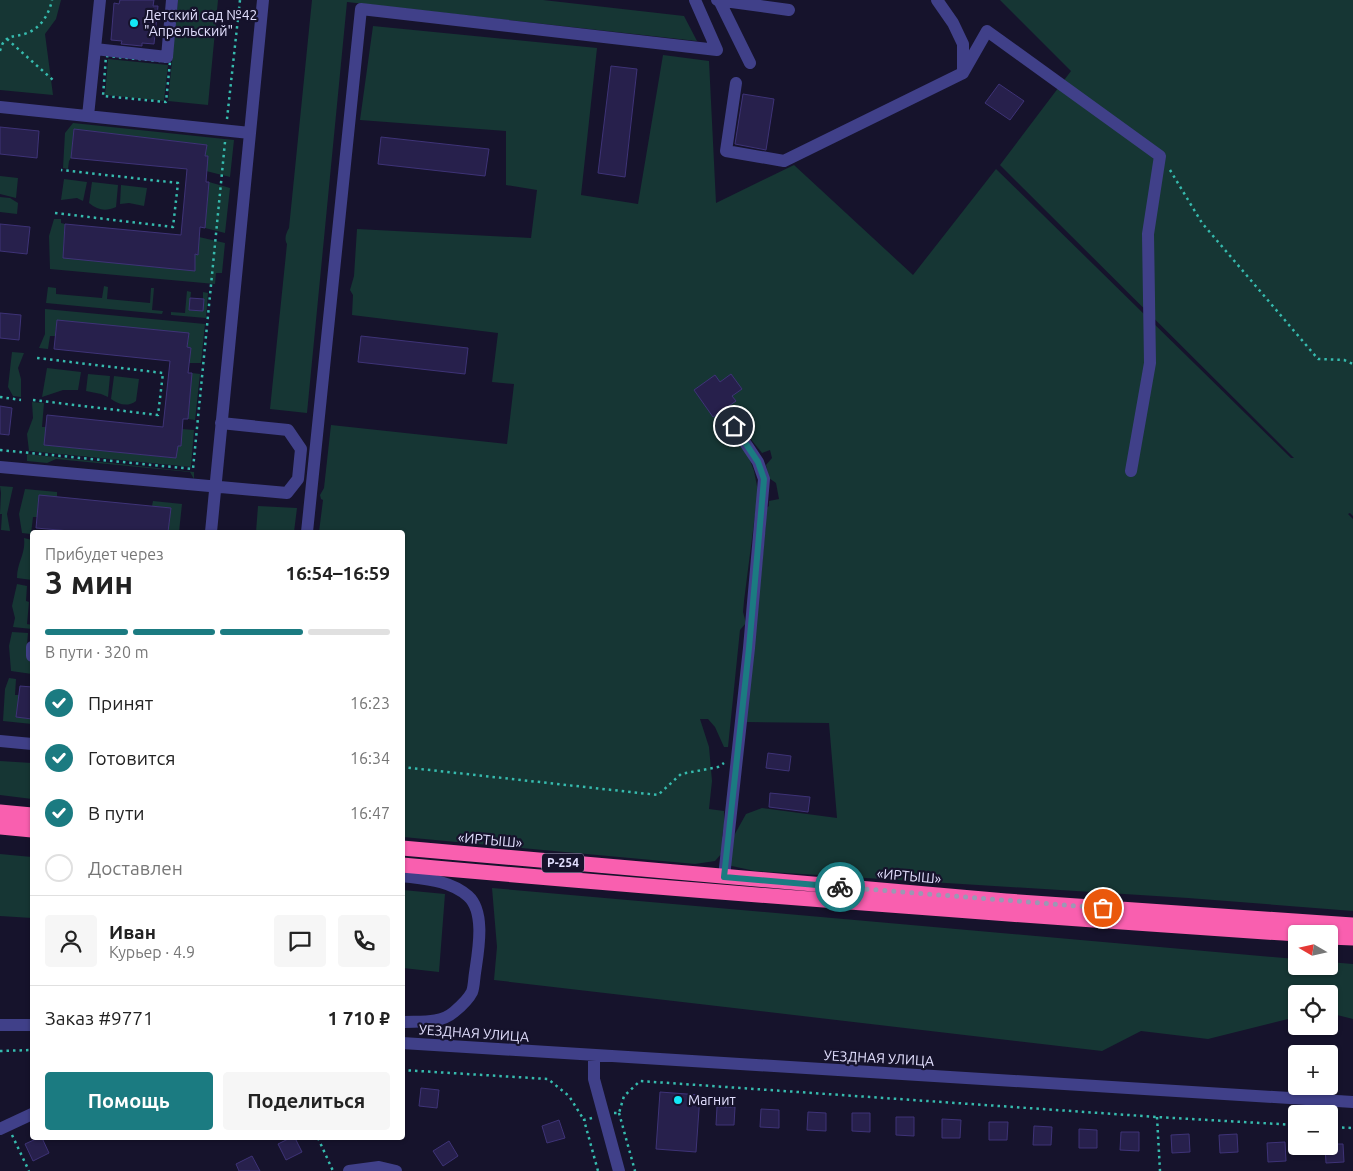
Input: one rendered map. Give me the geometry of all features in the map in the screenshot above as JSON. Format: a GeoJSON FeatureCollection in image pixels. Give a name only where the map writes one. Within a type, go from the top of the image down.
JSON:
{"type":"FeatureCollection","features":[{"type":"Feature","properties":{"kind":"highway"},"geometry":{"type":"LineString","coordinates":[[0,812],[30,815]]}},
{"type":"Feature","properties":{"kind":"highway"},"geometry":{"type":"LineString","coordinates":[[0,827],[30,830]]}},
{"type":"Feature","properties":{"kind":"highway","name":"«ИРТЫШ»"},"geometry":{"type":"LineString","coordinates":[[405,848],[1006,901],[1353,925]]}},
{"type":"Feature","properties":{"kind":"highway","name":"Р-254"},"geometry":{"type":"LineString","coordinates":[[405,865],[996,914],[1288,933]]}},
{"type":"Feature","properties":{"kind":"highway"},"geometry":{"type":"LineString","coordinates":[[1338,937],[1353,938]]}},
{"type":"Feature","properties":{"kind":"street"},"geometry":{"type":"LineString","coordinates":[[88,116],[100,0]]}},
{"type":"Feature","properties":{"kind":"street"},"geometry":{"type":"LineString","coordinates":[[95,49],[168,57],[172,0]]}},
{"type":"Feature","properties":{"kind":"street"},"geometry":{"type":"LineString","coordinates":[[211,530],[263,0]]}},
{"type":"Feature","properties":{"kind":"street"},"geometry":{"type":"LineString","coordinates":[[307,530],[361,9],[717,50],[694,0]]}},
{"type":"Feature","properties":{"kind":"street"},"geometry":{"type":"LineString","coordinates":[[718,0],[789,10]]}},
{"type":"Feature","properties":{"kind":"street"},"geometry":{"type":"LineString","coordinates":[[718,0],[750,63]]}},
{"type":"Feature","properties":{"kind":"street"},"geometry":{"type":"LineString","coordinates":[[937,0],[953,23],[963,44],[963,73]]}},
{"type":"Feature","properties":{"kind":"street"},"geometry":{"type":"LineString","coordinates":[[736,83],[726,152],[784,161],[963,73],[987,30],[1160,156],[1148,234],[1150,363],[1131,471]]}},
{"type":"Feature","properties":{"kind":"street"},"geometry":{"type":"LineString","coordinates":[[0,107],[250,133]]}},
{"type":"Feature","properties":{"kind":"street"},"geometry":{"type":"LineString","coordinates":[[0,467],[214,488],[287,493],[298,479],[301,449],[288,430],[221,423]]}},
{"type":"Feature","properties":{"kind":"street"},"geometry":{"type":"LineString","coordinates":[[724,877],[738,753],[764,479],[758,462],[734,426]]}},
{"type":"Feature","properties":{"kind":"street"},"geometry":{"type":"LineString","coordinates":[[0,741],[30,744]]}},
{"type":"Feature","properties":{"kind":"street"},"geometry":{"type":"LineString","coordinates":[[405,877],[448,884],[469,897],[475,906],[480,941],[472,991],[453,1014],[434,1021],[405,1022]]}},
{"type":"Feature","properties":{"kind":"street"},"geometry":{"type":"LineString","coordinates":[[0,1025],[30,1025]]}},
{"type":"Feature","properties":{"kind":"street","name":"УЕЗДНАЯ УЛИЦА"},"geometry":{"type":"LineString","coordinates":[[405,1043],[1353,1102]]}},
{"type":"Feature","properties":{"kind":"street"},"geometry":{"type":"LineString","coordinates":[[594,1056],[594,1079],[619,1171]]}},
{"type":"Feature","properties":{"kind":"street"},"geometry":{"type":"LineString","coordinates":[[4,1127],[30,1115]]}},
{"type":"Feature","properties":{"kind":"street"},"geometry":{"type":"LineString","coordinates":[[349,1171],[379,1167],[396,1171]]}},
{"type":"Feature","properties":{"kind":"path"},"geometry":{"type":"LineString","coordinates":[[0,51],[1,46],[7,39],[35,29],[48,13],[52,0]]}},
{"type":"Feature","properties":{"kind":"path"},"geometry":{"type":"LineString","coordinates":[[0,450],[193,469],[240,0]]}},
{"type":"Feature","properties":{"kind":"path"},"geometry":{"type":"LineString","coordinates":[[7,39],[52,80]]}},
{"type":"Feature","properties":{"kind":"path"},"geometry":{"type":"LineString","coordinates":[[106,56],[170,62],[166,102],[103,96],[106,56]]}},
{"type":"Feature","properties":{"kind":"path"},"geometry":{"type":"LineString","coordinates":[[1160,156],[1176,177],[1202,223],[1318,359],[1344,360],[1353,364]]}},
{"type":"Feature","properties":{"kind":"path"},"geometry":{"type":"LineString","coordinates":[[55,213],[173,227],[178,183],[61,170]]}},
{"type":"Feature","properties":{"kind":"path"},"geometry":{"type":"LineString","coordinates":[[33,400],[158,415],[163,373],[37,358]]}},
{"type":"Feature","properties":{"kind":"path"},"geometry":{"type":"LineString","coordinates":[[0,398],[21,400]]}},
{"type":"Feature","properties":{"kind":"path"},"geometry":{"type":"LineString","coordinates":[[405,766],[658,795],[681,774],[718,767],[738,753]]}},
{"type":"Feature","properties":{"kind":"path"},"geometry":{"type":"LineString","coordinates":[[0,1051],[30,1050]]}},
{"type":"Feature","properties":{"kind":"path"},"geometry":{"type":"LineString","coordinates":[[405,1070],[548,1079],[569,1096],[584,1120],[598,1171]]}},
{"type":"Feature","properties":{"kind":"path"},"geometry":{"type":"LineString","coordinates":[[636,1171],[619,1113],[624,1096],[640,1081],[1288,1125]]}},
{"type":"Feature","properties":{"kind":"path"},"geometry":{"type":"LineString","coordinates":[[584,1120],[619,1113]]}},
{"type":"Feature","properties":{"kind":"path"},"geometry":{"type":"LineString","coordinates":[[1157,1117],[1160,1171]]}},
{"type":"Feature","properties":{"kind":"path"},"geometry":{"type":"LineString","coordinates":[[4,1127],[29,1171]]}},
{"type":"Feature","properties":{"kind":"path"},"geometry":{"type":"LineString","coordinates":[[1338,1127],[1353,1128]]}},
{"type":"Feature","properties":{"kind":"path"},"geometry":{"type":"LineString","coordinates":[[319,1140],[333,1171]]}},
{"type":"Feature","properties":{"kind":"green space"},"geometry":{"type":"Polygon","coordinates":[[[0,0],[61,0],[56,19],[45,34],[53,95],[0,90],[0,0]]]}},
{"type":"Feature","properties":{"kind":"green space"},"geometry":{"type":"Polygon","coordinates":[[[178,0],[218,0],[208,105],[168,101],[178,0]]]}},
{"type":"Feature","properties":{"kind":"green space"},"geometry":{"type":"Polygon","coordinates":[[[312,0],[543,0],[684,16],[697,41],[347,2],[307,413],[270,409],[287,244],[286,234],[289,228],[312,0]]]}},
{"type":"Feature","properties":{"kind":"green space"},"geometry":{"type":"Polygon","coordinates":[[[1000,0],[1353,0],[1353,516],[1350,513],[1348,514],[1353,519],[1353,911],[1188,898],[755,871],[727,865],[731,841],[746,814],[762,808],[837,818],[829,723],[746,722],[766,508],[769,506],[769,501],[779,499],[776,483],[769,478],[766,465],[772,458],[770,450],[762,453],[733,415],[725,420],[747,453],[754,471],[758,491],[743,612],[746,623],[740,630],[728,747],[724,747],[715,727],[708,719],[700,719],[709,747],[712,781],[709,809],[724,811],[722,853],[715,861],[695,864],[405,837],[405,530],[319,530],[323,500],[320,495],[324,488],[331,425],[507,444],[514,384],[492,382],[498,333],[352,315],[353,295],[350,290],[354,276],[357,229],[531,238],[537,190],[506,185],[506,131],[360,120],[373,26],[597,48],[581,195],[638,204],[663,55],[709,61],[716,203],[794,165],[913,275],[996,169],[1291,458],[1294,458],[1000,165],[1071,71],[1000,0]]]}},
{"type":"Feature","properties":{"kind":"green space"},"geometry":{"type":"Polygon","coordinates":[[[108,59],[168,65],[164,101],[105,95],[108,59]]]}},
{"type":"Feature","properties":{"kind":"green space"},"geometry":{"type":"Polygon","coordinates":[[[73,123],[234,140],[230,177],[206,171],[205,156],[207,145],[74,129],[68,169],[63,168],[65,133],[73,123]]]}},
{"type":"Feature","properties":{"kind":"green space"},"geometry":{"type":"Polygon","coordinates":[[[0,176],[18,178],[16,198],[0,194],[0,176]]]}},
{"type":"Feature","properties":{"kind":"green space"},"geometry":{"type":"Polygon","coordinates":[[[64,179],[87,182],[83,201],[77,198],[61,200],[64,179]]]}},
{"type":"Feature","properties":{"kind":"green space"},"geometry":{"type":"Polygon","coordinates":[[[92,182],[118,185],[116,207],[102,210],[89,203],[92,182]]]}},
{"type":"Feature","properties":{"kind":"green space"},"geometry":{"type":"Polygon","coordinates":[[[209,182],[230,188],[225,233],[205,228],[209,182]]]}},
{"type":"Feature","properties":{"kind":"green space"},"geometry":{"type":"Polygon","coordinates":[[[121,185],[147,188],[144,206],[129,203],[120,204],[121,185]]]}},
{"type":"Feature","properties":{"kind":"green space"},"geometry":{"type":"Polygon","coordinates":[[[0,197],[10,198],[18,203],[17,214],[0,212],[0,197]]]}},
{"type":"Feature","properties":{"kind":"green space"},"geometry":{"type":"Polygon","coordinates":[[[54,219],[61,219],[61,223],[65,224],[63,258],[198,254],[199,237],[225,243],[222,273],[216,273],[215,284],[50,269],[49,236],[54,219]]]}},
{"type":"Feature","properties":{"kind":"green space"},"geometry":{"type":"Polygon","coordinates":[[[104,286],[108,287],[107,299],[150,303],[151,288],[154,288],[152,310],[163,311],[162,314],[46,303],[48,287],[56,288],[56,294],[102,298],[104,286]]]}},
{"type":"Feature","properties":{"kind":"green space"},"geometry":{"type":"Polygon","coordinates":[[[187,291],[191,292],[189,310],[203,311],[203,292],[208,293],[206,318],[171,315],[171,312],[185,313],[187,291]]]}},
{"type":"Feature","properties":{"kind":"green space"},"geometry":{"type":"Polygon","coordinates":[[[45,309],[205,324],[201,363],[189,363],[191,348],[187,347],[189,334],[57,320],[55,336],[50,336],[48,349],[39,348],[45,334],[45,309]]]}},
{"type":"Feature","properties":{"kind":"green space"},"geometry":{"type":"Polygon","coordinates":[[[12,352],[24,353],[18,368],[21,379],[21,397],[13,396],[8,387],[12,352]]]}},
{"type":"Feature","properties":{"kind":"green space"},"geometry":{"type":"Polygon","coordinates":[[[47,368],[81,372],[78,390],[63,390],[42,397],[47,368]]]}},
{"type":"Feature","properties":{"kind":"green space"},"geometry":{"type":"Polygon","coordinates":[[[192,373],[200,374],[195,420],[188,419],[192,373]]]}},
{"type":"Feature","properties":{"kind":"green space"},"geometry":{"type":"Polygon","coordinates":[[[88,374],[110,376],[108,397],[86,391],[88,374]]]}},
{"type":"Feature","properties":{"kind":"green space"},"geometry":{"type":"Polygon","coordinates":[[[114,376],[139,379],[136,401],[124,404],[117,403],[111,399],[114,376]]]}},
{"type":"Feature","properties":{"kind":"green space"},"geometry":{"type":"Polygon","coordinates":[[[32,402],[44,403],[42,427],[46,427],[45,445],[176,458],[178,446],[181,446],[182,429],[194,430],[191,467],[29,451],[27,434],[33,418],[32,402]]]}},
{"type":"Feature","properties":{"kind":"green space"},"geometry":{"type":"Polygon","coordinates":[[[27,454],[194,472],[194,479],[190,472],[56,459],[47,463],[27,461],[27,454]]]}},
{"type":"Feature","properties":{"kind":"green space"},"geometry":{"type":"Polygon","coordinates":[[[0,486],[13,487],[7,514],[10,531],[1,530],[0,486]]]}},
{"type":"Feature","properties":{"kind":"green space"},"geometry":{"type":"Polygon","coordinates":[[[25,489],[57,492],[57,497],[39,496],[37,517],[33,517],[30,534],[22,533],[19,514],[25,489]]]}},
{"type":"Feature","properties":{"kind":"green space"},"geometry":{"type":"Polygon","coordinates":[[[153,501],[182,504],[179,530],[168,530],[171,508],[152,506],[153,501]]]}},
{"type":"Feature","properties":{"kind":"green space"},"geometry":{"type":"Polygon","coordinates":[[[258,506],[297,508],[294,530],[256,530],[258,506]]]}},
{"type":"Feature","properties":{"kind":"green space"},"geometry":{"type":"Polygon","coordinates":[[[24,538],[30,540],[30,580],[17,578],[24,538]]]}},
{"type":"Feature","properties":{"kind":"green space"},"geometry":{"type":"Polygon","coordinates":[[[17,584],[27,586],[26,601],[29,602],[27,624],[30,625],[30,629],[13,627],[15,618],[12,606],[17,584]]]}},
{"type":"Feature","properties":{"kind":"green space"},"geometry":{"type":"Polygon","coordinates":[[[12,632],[28,633],[26,656],[30,662],[30,674],[11,671],[9,646],[12,632]]]}},
{"type":"Feature","properties":{"kind":"green space"},"geometry":{"type":"Polygon","coordinates":[[[9,678],[16,679],[15,695],[19,695],[16,717],[30,719],[30,724],[3,721],[5,689],[9,678]]]}},
{"type":"Feature","properties":{"kind":"green space"},"geometry":{"type":"Polygon","coordinates":[[[0,761],[30,763],[30,799],[0,795],[0,761]]]}},
{"type":"Feature","properties":{"kind":"green space"},"geometry":{"type":"Polygon","coordinates":[[[0,854],[30,857],[30,918],[0,916],[0,854]]]}},
{"type":"Feature","properties":{"kind":"green space"},"geometry":{"type":"Polygon","coordinates":[[[492,888],[1288,958],[1288,975],[1338,975],[1338,963],[1353,964],[1353,1019],[1338,1015],[1338,985],[1288,985],[1288,1019],[1208,1039],[1141,1031],[1102,1051],[494,980],[497,947],[492,888]]]}},
{"type":"Feature","properties":{"kind":"green space"},"geometry":{"type":"Polygon","coordinates":[[[405,890],[445,894],[439,972],[405,968],[405,890]]]}},
{"type":"Feature","properties":{"kind":"building","name":"Детский сад №42 \"Апрельский\""},"geometry":{"type":"Polygon","coordinates":[[[120,0],[154,0],[153,6],[158,6],[154,44],[142,43],[142,46],[121,44],[122,41],[111,40],[114,3],[119,4],[120,0]]]}},
{"type":"Feature","properties":{"kind":"building"},"geometry":{"type":"Polygon","coordinates":[[[611,66],[637,69],[625,177],[598,173],[611,66]]]}},
{"type":"Feature","properties":{"kind":"building"},"geometry":{"type":"Polygon","coordinates":[[[999,84],[1024,101],[1010,120],[985,103],[999,84]]]}},
{"type":"Feature","properties":{"kind":"building"},"geometry":{"type":"Polygon","coordinates":[[[743,94],[774,99],[766,150],[735,144],[743,94]]]}},
{"type":"Feature","properties":{"kind":"building"},"geometry":{"type":"Polygon","coordinates":[[[0,127],[39,131],[37,158],[0,154],[0,127]]]}},
{"type":"Feature","properties":{"kind":"building"},"geometry":{"type":"Polygon","coordinates":[[[74,129],[207,145],[205,156],[208,156],[206,182],[209,182],[205,228],[200,227],[198,255],[195,254],[195,271],[63,258],[65,224],[181,235],[187,169],[71,158],[74,129]]]}},
{"type":"Feature","properties":{"kind":"building"},"geometry":{"type":"Polygon","coordinates":[[[381,137],[489,149],[485,176],[378,164],[381,137]]]}},
{"type":"Feature","properties":{"kind":"building"},"geometry":{"type":"Polygon","coordinates":[[[0,224],[30,227],[27,254],[0,251],[0,224]]]}},
{"type":"Feature","properties":{"kind":"building"},"geometry":{"type":"Polygon","coordinates":[[[190,298],[204,299],[203,311],[189,310],[190,298]]]}},
{"type":"Feature","properties":{"kind":"building"},"geometry":{"type":"Polygon","coordinates":[[[0,313],[21,315],[19,340],[0,338],[0,313]]]}},
{"type":"Feature","properties":{"kind":"building"},"geometry":{"type":"Polygon","coordinates":[[[57,320],[189,333],[187,347],[191,348],[188,373],[192,373],[188,419],[183,419],[181,446],[178,446],[176,458],[44,445],[47,415],[163,427],[170,361],[54,349],[57,320]]]}},
{"type":"Feature","properties":{"kind":"building"},"geometry":{"type":"Polygon","coordinates":[[[361,336],[468,348],[465,374],[358,362],[361,336]]]}},
{"type":"Feature","properties":{"kind":"building"},"geometry":{"type":"Polygon","coordinates":[[[731,374],[742,389],[732,396],[736,401],[713,417],[694,390],[715,375],[720,382],[731,374]]]}},
{"type":"Feature","properties":{"kind":"building"},"geometry":{"type":"Polygon","coordinates":[[[0,406],[12,408],[9,435],[0,434],[0,406]]]}},
{"type":"Feature","properties":{"kind":"building"},"geometry":{"type":"Polygon","coordinates":[[[39,495],[171,508],[168,530],[58,530],[36,528],[39,495]]]}},
{"type":"Feature","properties":{"kind":"building"},"geometry":{"type":"Polygon","coordinates":[[[20,686],[30,687],[30,719],[16,717],[20,686]]]}},
{"type":"Feature","properties":{"kind":"building"},"geometry":{"type":"Polygon","coordinates":[[[768,753],[791,756],[789,771],[766,768],[768,753]]]}},
{"type":"Feature","properties":{"kind":"building"},"geometry":{"type":"Polygon","coordinates":[[[770,793],[810,797],[808,812],[769,807],[770,793]]]}},
{"type":"Feature","properties":{"kind":"building"},"geometry":{"type":"Polygon","coordinates":[[[421,1088],[439,1090],[437,1108],[419,1106],[421,1088]]]}},
{"type":"Feature","properties":{"kind":"building"},"geometry":{"type":"Polygon","coordinates":[[[660,1092],[700,1095],[696,1152],[656,1149],[660,1092]]]}},
{"type":"Feature","properties":{"kind":"building"},"geometry":{"type":"Polygon","coordinates":[[[717,1107],[735,1107],[734,1125],[716,1125],[717,1107]]]}},
{"type":"Feature","properties":{"kind":"building"},"geometry":{"type":"Polygon","coordinates":[[[761,1109],[779,1110],[779,1128],[760,1127],[761,1109]]]}},
{"type":"Feature","properties":{"kind":"building"},"geometry":{"type":"Polygon","coordinates":[[[808,1112],[826,1113],[826,1131],[807,1130],[808,1112]]]}},
{"type":"Feature","properties":{"kind":"building"},"geometry":{"type":"Polygon","coordinates":[[[852,1113],[870,1113],[870,1132],[852,1131],[852,1113]]]}},
{"type":"Feature","properties":{"kind":"building"},"geometry":{"type":"Polygon","coordinates":[[[896,1117],[914,1117],[914,1136],[896,1135],[896,1117]]]}},
{"type":"Feature","properties":{"kind":"building"},"geometry":{"type":"Polygon","coordinates":[[[942,1119],[961,1120],[960,1138],[942,1138],[942,1119]]]}},
{"type":"Feature","properties":{"kind":"building"},"geometry":{"type":"Polygon","coordinates":[[[559,1120],[565,1138],[547,1143],[542,1126],[559,1120]]]}},
{"type":"Feature","properties":{"kind":"building"},"geometry":{"type":"Polygon","coordinates":[[[989,1122],[1008,1122],[1007,1140],[989,1140],[989,1122]]]}},
{"type":"Feature","properties":{"kind":"building"},"geometry":{"type":"Polygon","coordinates":[[[1034,1126],[1052,1127],[1051,1145],[1033,1145],[1034,1126]]]}},
{"type":"Feature","properties":{"kind":"building"},"geometry":{"type":"Polygon","coordinates":[[[1079,1129],[1097,1130],[1097,1148],[1079,1148],[1079,1129]]]}},
{"type":"Feature","properties":{"kind":"building"},"geometry":{"type":"Polygon","coordinates":[[[1121,1132],[1139,1132],[1139,1151],[1120,1150],[1121,1132]]]}},
{"type":"Feature","properties":{"kind":"building"},"geometry":{"type":"Polygon","coordinates":[[[1189,1134],[1190,1152],[1172,1153],[1171,1135],[1189,1134]]]}},
{"type":"Feature","properties":{"kind":"building"},"geometry":{"type":"Polygon","coordinates":[[[1237,1134],[1238,1152],[1220,1153],[1219,1135],[1237,1134]]]}},
{"type":"Feature","properties":{"kind":"building"},"geometry":{"type":"Polygon","coordinates":[[[34,1140],[43,1140],[49,1153],[33,1161],[25,1144],[34,1140]]]}},
{"type":"Feature","properties":{"kind":"building"},"geometry":{"type":"Polygon","coordinates":[[[286,1140],[296,1140],[302,1152],[286,1160],[278,1144],[286,1140]]]}},
{"type":"Feature","properties":{"kind":"building"},"geometry":{"type":"Polygon","coordinates":[[[449,1141],[458,1156],[443,1166],[433,1151],[449,1141]]]}},
{"type":"Feature","properties":{"kind":"building"},"geometry":{"type":"Polygon","coordinates":[[[1285,1142],[1286,1161],[1268,1162],[1267,1143],[1285,1142]]]}},
{"type":"Feature","properties":{"kind":"building"},"geometry":{"type":"Polygon","coordinates":[[[1338,1144],[1343,1144],[1344,1162],[1326,1163],[1326,1155],[1338,1155],[1338,1144]]]}},
{"type":"Feature","properties":{"kind":"building"},"geometry":{"type":"Polygon","coordinates":[[[252,1156],[260,1171],[239,1171],[236,1164],[252,1156]]]}},
{"type":"Feature","properties":{"kind":"way so far"},"geometry":{"type":"LineString","coordinates":[[840,887],[1103,908]]}},
{"type":"Feature","properties":{"kind":"place","name":"Детский сад №42 \"Апрельский\""},"geometry":{"type":"Point","coordinates":[134,23]}},
{"type":"Feature","properties":{"kind":"place","name":"Магнит"},"geometry":{"type":"Point","coordinates":[678,1100]}},
{"type":"Feature","properties":{"kind":"route"},"geometry":{"type":"LineString","coordinates":[[734,426],[758,462],[764,479],[749,648],[724,877],[840,887]]}}]}
